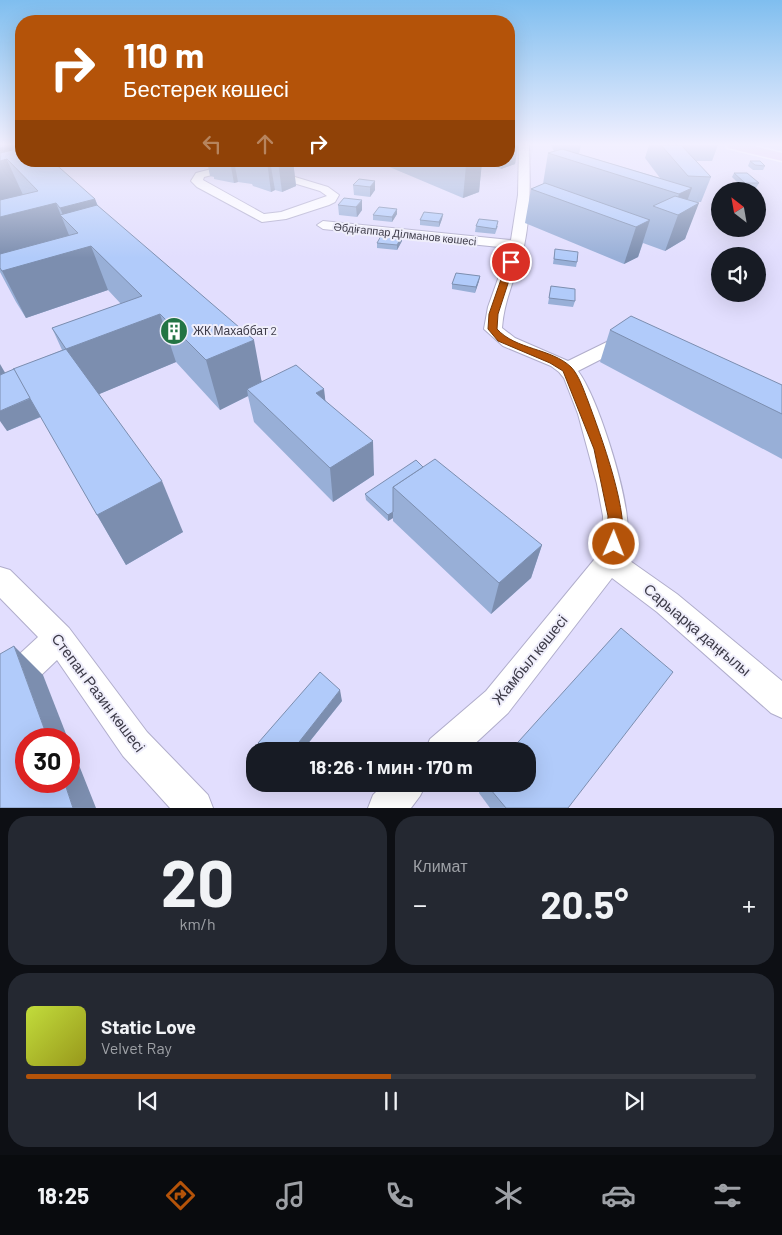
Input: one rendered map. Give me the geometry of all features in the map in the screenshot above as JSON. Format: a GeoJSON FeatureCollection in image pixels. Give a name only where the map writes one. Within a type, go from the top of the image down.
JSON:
{"type":"FeatureCollection","features":[{"type":"Feature","properties":{"kind":"street"},"geometry":{"type":"LineString","coordinates":[[199,183],[262,218],[282,216],[326,202],[333,195],[324,189],[303,183]]}},
{"type":"Feature","properties":{"kind":"street"},"geometry":{"type":"LineString","coordinates":[[525,183],[525,197],[517,245],[494,314],[493,329],[501,339],[554,361],[568,370],[600,449],[615,516],[614,544],[610,561]]}},
{"type":"Feature","properties":{"kind":"street","name":"Әбдіғаппар Ділманов көшесі"},"geometry":{"type":"LineString","coordinates":[[323,225],[517,245]]}},
{"type":"Feature","properties":{"kind":"street"},"geometry":{"type":"LineString","coordinates":[[568,370],[621,342]]}},
{"type":"Feature","properties":{"kind":"street","name":"Сарыарқа даңғылы"},"geometry":{"type":"LineString","coordinates":[[610,561],[667,603],[782,702]]}},
{"type":"Feature","properties":{"kind":"street","name":"Жамбыл көшесі"},"geometry":{"type":"LineString","coordinates":[[452,742],[497,702],[610,561]]}},
{"type":"Feature","properties":{"kind":"street","name":"Степан Разин көшесі"},"geometry":{"type":"LineString","coordinates":[[0,579],[59,638],[135,744],[195,808]]}},
{"type":"Feature","properties":{"kind":"street"},"geometry":{"type":"LineString","coordinates":[[0,693],[59,638]]}},
{"type":"Feature","properties":{"kind":"street"},"geometry":{"type":"LineString","coordinates":[[386,808],[401,792]]}},
{"type":"Feature","properties":{"kind":"building"},"geometry":{"type":"Polygon","coordinates":[[[30,183],[77,183],[95,199],[60,208],[56,203],[0,217],[0,200],[38,191],[30,183]]]}},
{"type":"Feature","properties":{"kind":"building"},"geometry":{"type":"Polygon","coordinates":[[[355,183],[374,183],[370,187],[353,185],[355,183]]]}},
{"type":"Feature","properties":{"kind":"building"},"geometry":{"type":"Polygon","coordinates":[[[545,183],[650,220],[636,227],[531,189],[545,183]]]}},
{"type":"Feature","properties":{"kind":"building"},"geometry":{"type":"Polygon","coordinates":[[[643,183],[674,183],[692,188],[679,194],[643,183]]]}},
{"type":"Feature","properties":{"kind":"building"},"geometry":{"type":"Polygon","coordinates":[[[675,196],[699,203],[678,215],[653,206],[675,196]]]}},
{"type":"Feature","properties":{"kind":"building"},"geometry":{"type":"Polygon","coordinates":[[[344,198],[362,200],[356,207],[338,205],[344,198]]]}},
{"type":"Feature","properties":{"kind":"building"},"geometry":{"type":"Polygon","coordinates":[[[97,205],[254,340],[206,360],[160,314],[66,349],[52,328],[142,296],[91,246],[2,271],[0,268],[0,254],[78,233],[60,215],[97,205]]]}},
{"type":"Feature","properties":{"kind":"building"},"geometry":{"type":"Polygon","coordinates":[[[379,207],[397,209],[392,217],[373,215],[379,207]]]}},
{"type":"Feature","properties":{"kind":"building"},"geometry":{"type":"Polygon","coordinates":[[[424,212],[443,214],[439,222],[420,220],[424,212]]]}},
{"type":"Feature","properties":{"kind":"building"},"geometry":{"type":"Polygon","coordinates":[[[479,219],[498,221],[496,229],[476,226],[479,219]]]}},
{"type":"Feature","properties":{"kind":"building"},"geometry":{"type":"Polygon","coordinates":[[[382,234],[402,236],[397,245],[377,243],[382,234]]]}},
{"type":"Feature","properties":{"kind":"building"},"geometry":{"type":"Polygon","coordinates":[[[555,249],[578,252],[577,262],[554,259],[555,249]]]}},
{"type":"Feature","properties":{"kind":"building"},"geometry":{"type":"Polygon","coordinates":[[[456,273],[480,276],[476,287],[452,284],[456,273]]]}},
{"type":"Feature","properties":{"kind":"building"},"geometry":{"type":"Polygon","coordinates":[[[551,286],[575,289],[575,301],[549,298],[551,286]]]}},
{"type":"Feature","properties":{"kind":"building"},"geometry":{"type":"Polygon","coordinates":[[[631,316],[782,385],[782,414],[610,330],[631,316]]]}},
{"type":"Feature","properties":{"kind":"building"},"geometry":{"type":"Polygon","coordinates":[[[66,349],[162,481],[97,515],[13,369],[66,349]]]}},
{"type":"Feature","properties":{"kind":"building"},"geometry":{"type":"Polygon","coordinates":[[[296,365],[324,389],[316,393],[373,441],[330,468],[247,389],[296,365]]]}},
{"type":"Feature","properties":{"kind":"building"},"geometry":{"type":"Polygon","coordinates":[[[14,369],[30,398],[0,411],[0,375],[14,369]]]}},
{"type":"Feature","properties":{"kind":"building"},"geometry":{"type":"Polygon","coordinates":[[[435,459],[542,545],[499,583],[393,487],[435,459]]]}},
{"type":"Feature","properties":{"kind":"building"},"geometry":{"type":"Polygon","coordinates":[[[416,460],[423,467],[393,487],[393,512],[388,515],[365,494],[416,460]]]}},
{"type":"Feature","properties":{"kind":"building"},"geometry":{"type":"Polygon","coordinates":[[[621,628],[673,672],[568,808],[506,808],[493,792],[536,792],[536,742],[518,742],[621,628]]]}},
{"type":"Feature","properties":{"kind":"building"},"geometry":{"type":"Polygon","coordinates":[[[14,646],[44,728],[15,728],[15,793],[68,793],[73,808],[0,808],[0,654],[14,646]]]}},
{"type":"Feature","properties":{"kind":"building"},"geometry":{"type":"Polygon","coordinates":[[[320,672],[340,690],[299,742],[259,742],[320,672]]]}},
{"type":"Feature","properties":{"kind":"place","name":"ЖК Махаббат 2"},"geometry":{"type":"Point","coordinates":[174,331]}},
{"type":"Feature","properties":{"kind":"route"},"geometry":{"type":"LineString","coordinates":[[511,262],[494,314],[493,329],[501,339],[554,361],[568,370],[600,449],[615,516],[614,544]]}}]}
